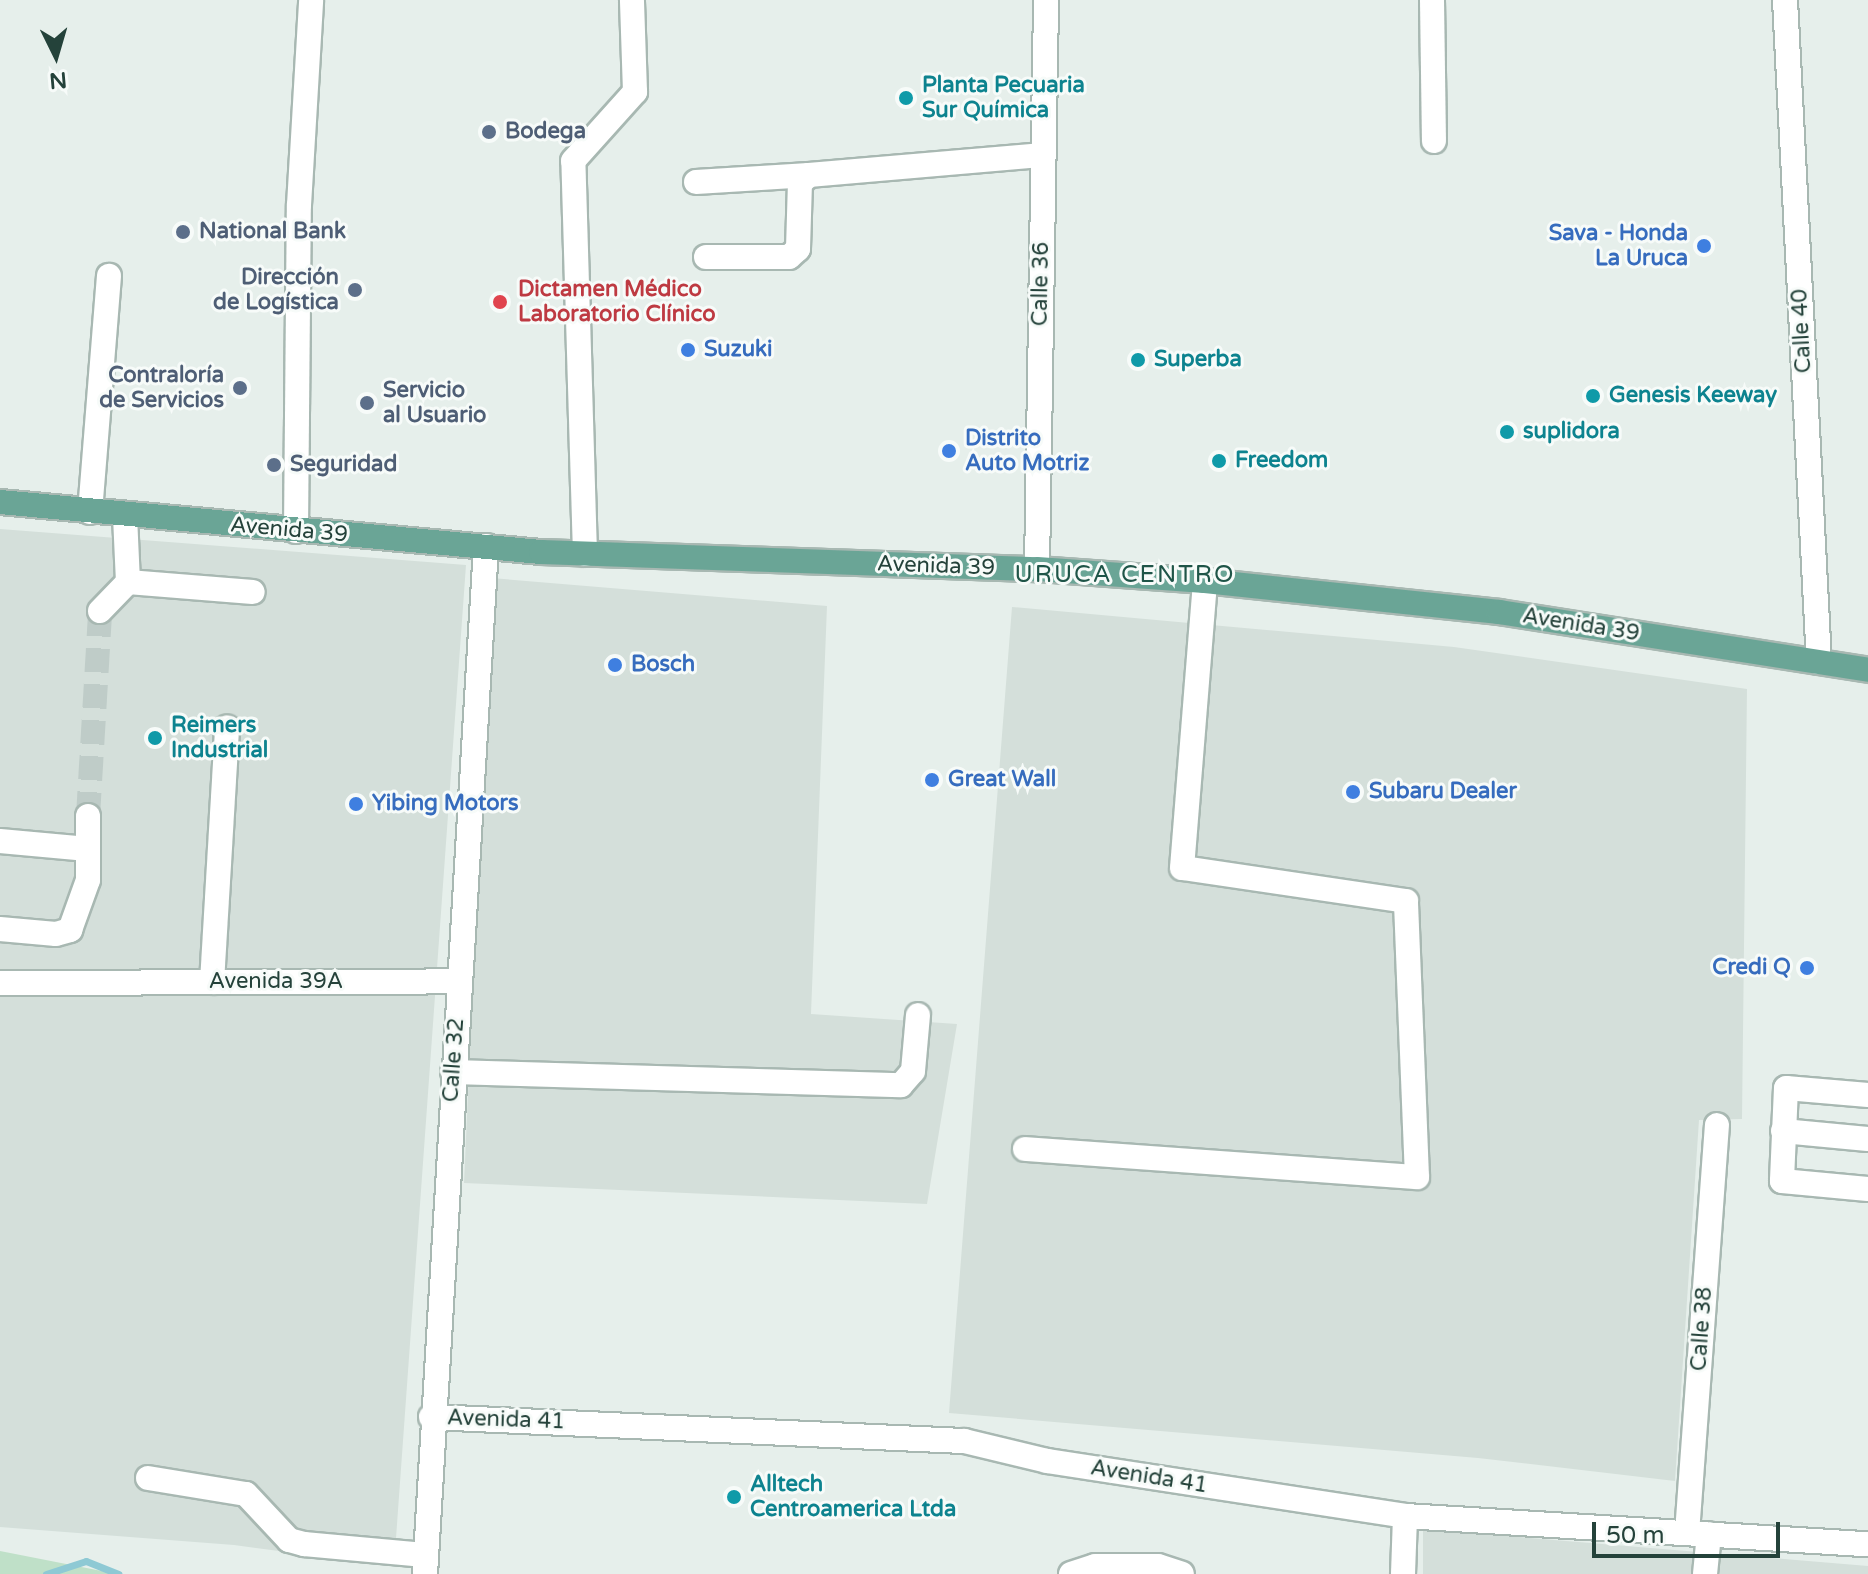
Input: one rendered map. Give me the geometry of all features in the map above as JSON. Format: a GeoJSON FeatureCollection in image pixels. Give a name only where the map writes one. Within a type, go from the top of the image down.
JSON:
{"type":"FeatureCollection","features":[{"type":"Feature","properties":{"kind":"main road","name":"Avenida 39"},"geometry":{"type":"LineString","coordinates":[[0,502],[125,516],[585,554],[1037,569],[1205,581],[1499,612],[1868,670]]}},
{"type":"Feature","properties":{"kind":"street"},"geometry":{"type":"LineString","coordinates":[[296,531],[299,205],[311,0]]}},
{"type":"Feature","properties":{"kind":"street"},"geometry":{"type":"LineString","coordinates":[[585,554],[573,161],[635,92],[632,0]]}},
{"type":"Feature","properties":{"kind":"street","name":"Calle 36"},"geometry":{"type":"LineString","coordinates":[[1037,569],[1046,0]]}},
{"type":"Feature","properties":{"kind":"street"},"geometry":{"type":"LineString","coordinates":[[1432,0],[1434,141]]}},
{"type":"Feature","properties":{"kind":"street","name":"Calle 40"},"geometry":{"type":"LineString","coordinates":[[1785,0],[1819,662]]}},
{"type":"Feature","properties":{"kind":"street"},"geometry":{"type":"LineString","coordinates":[[696,182],[1043,155]]}},
{"type":"Feature","properties":{"kind":"street"},"geometry":{"type":"LineString","coordinates":[[706,257],[789,257],[798,249],[800,183],[809,175]]}},
{"type":"Feature","properties":{"kind":"street"},"geometry":{"type":"LineString","coordinates":[[90,512],[109,276]]}},
{"type":"Feature","properties":{"kind":"street"},"geometry":{"type":"LineString","coordinates":[[100,611],[128,582],[125,516]]}},
{"type":"Feature","properties":{"kind":"street","name":"Calle 32"},"geometry":{"type":"LineString","coordinates":[[424,1564],[486,546]]}},
{"type":"Feature","properties":{"kind":"street"},"geometry":{"type":"LineString","coordinates":[[1025,1149],[1417,1177],[1406,901],[1182,868],[1205,581]]}},
{"type":"Feature","properties":{"kind":"street"},"geometry":{"type":"LineString","coordinates":[[128,582],[253,592]]}},
{"type":"Feature","properties":{"kind":"street"},"geometry":{"type":"LineString","coordinates":[[212,982],[227,727]]}},
{"type":"Feature","properties":{"kind":"street"},"geometry":{"type":"LineString","coordinates":[[0,929],[56,934],[70,930],[88,880],[88,816]]}},
{"type":"Feature","properties":{"kind":"street"},"geometry":{"type":"LineString","coordinates":[[0,841],[88,849]]}},
{"type":"Feature","properties":{"kind":"street","name":"Avenida 39A"},"geometry":{"type":"LineString","coordinates":[[0,983],[459,981]]}},
{"type":"Feature","properties":{"kind":"street"},"geometry":{"type":"LineString","coordinates":[[453,1072],[901,1085],[913,1071],[918,1015]]}},
{"type":"Feature","properties":{"kind":"street"},"geometry":{"type":"LineString","coordinates":[[1868,1095],[1786,1088],[1782,1181],[1868,1189]]}},
{"type":"Feature","properties":{"kind":"street","name":"Calle 38"},"geometry":{"type":"LineString","coordinates":[[1705,1574],[1698,1533],[1717,1125]]}},
{"type":"Feature","properties":{"kind":"street"},"geometry":{"type":"LineString","coordinates":[[1783,1131],[1868,1139]]}},
{"type":"Feature","properties":{"kind":"street","name":"Avenida 41"},"geometry":{"type":"LineString","coordinates":[[431,1417],[964,1441],[1047,1461],[1405,1516],[1868,1544]]}},
{"type":"Feature","properties":{"kind":"street"},"geometry":{"type":"LineString","coordinates":[[148,1478],[246,1494],[289,1540],[424,1564]]}},
{"type":"Feature","properties":{"kind":"street"},"geometry":{"type":"LineString","coordinates":[[1403,1574],[1405,1516]]}},
{"type":"Feature","properties":{"kind":"street"},"geometry":{"type":"LineString","coordinates":[[1071,1574],[1095,1566],[1158,1566],[1182,1574]]}},
{"type":"Feature","properties":{"kind":"shaded area"},"geometry":{"type":"Polygon","coordinates":[[[0,529],[466,565],[394,1566],[234,1545],[0,1527],[0,529]]]}},
{"type":"Feature","properties":{"kind":"shaded area"},"geometry":{"type":"Polygon","coordinates":[[[491,578],[827,606],[811,1014],[957,1024],[927,1204],[464,1183],[491,578]]]}},
{"type":"Feature","properties":{"kind":"shaded area"},"geometry":{"type":"Polygon","coordinates":[[[1012,607],[1454,647],[1747,689],[1742,1119],[1699,1120],[1675,1481],[1478,1458],[949,1413],[1012,607]]]}},
{"type":"Feature","properties":{"kind":"shaded area"},"geometry":{"type":"Polygon","coordinates":[[[1423,1529],[1868,1566],[1868,1574],[1423,1574],[1423,1529]]]}},
{"type":"Feature","properties":{"kind":"green space"},"geometry":{"type":"Polygon","coordinates":[[[0,1551],[117,1574],[0,1574],[0,1551]]]}},
{"type":"Feature","properties":{"kind":"waterway"},"geometry":{"type":"LineString","coordinates":[[46,1574],[86,1561],[119,1574]]}},
{"type":"Feature","properties":{"kind":"tunnel"},"geometry":{"type":"LineString","coordinates":[[88,816],[100,611]]}},
{"type":"Feature","properties":{"kind":"place","name":"Planta Pecuaria Sur Química"},"geometry":{"type":"Point","coordinates":[906,98]}},
{"type":"Feature","properties":{"kind":"place","name":"Bodega"},"geometry":{"type":"Point","coordinates":[489,132]}},
{"type":"Feature","properties":{"kind":"place","name":"National Bank"},"geometry":{"type":"Point","coordinates":[183,232]}},
{"type":"Feature","properties":{"kind":"place","name":"Sava - Honda La Uruca"},"geometry":{"type":"Point","coordinates":[1704,246]}},
{"type":"Feature","properties":{"kind":"place","name":"Dirección de Logística"},"geometry":{"type":"Point","coordinates":[355,290]}},
{"type":"Feature","properties":{"kind":"place","name":"Dictamen Médico Laboratorio Clínico"},"geometry":{"type":"Point","coordinates":[500,302]}},
{"type":"Feature","properties":{"kind":"place","name":"Suzuki"},"geometry":{"type":"Point","coordinates":[688,350]}},
{"type":"Feature","properties":{"kind":"place","name":"Superba"},"geometry":{"type":"Point","coordinates":[1138,360]}},
{"type":"Feature","properties":{"kind":"place","name":"Contraloría de Servicios"},"geometry":{"type":"Point","coordinates":[240,388]}},
{"type":"Feature","properties":{"kind":"place","name":"Genesis Keeway"},"geometry":{"type":"Point","coordinates":[1593,396]}},
{"type":"Feature","properties":{"kind":"place","name":"Servicio al Usuario"},"geometry":{"type":"Point","coordinates":[367,403]}},
{"type":"Feature","properties":{"kind":"place","name":"suplidora"},"geometry":{"type":"Point","coordinates":[1507,432]}},
{"type":"Feature","properties":{"kind":"place","name":"Distrito Auto Motriz"},"geometry":{"type":"Point","coordinates":[949,451]}},
{"type":"Feature","properties":{"kind":"place","name":"Freedom"},"geometry":{"type":"Point","coordinates":[1219,461]}},
{"type":"Feature","properties":{"kind":"place","name":"Seguridad"},"geometry":{"type":"Point","coordinates":[274,465]}},
{"type":"Feature","properties":{"kind":"place","name":"Bosch"},"geometry":{"type":"Point","coordinates":[615,665]}},
{"type":"Feature","properties":{"kind":"place","name":"Reimers Industrial"},"geometry":{"type":"Point","coordinates":[155,738]}},
{"type":"Feature","properties":{"kind":"place","name":"Great Wall"},"geometry":{"type":"Point","coordinates":[932,780]}},
{"type":"Feature","properties":{"kind":"place","name":"Subaru Dealer"},"geometry":{"type":"Point","coordinates":[1353,792]}},
{"type":"Feature","properties":{"kind":"place","name":"Yibing Motors"},"geometry":{"type":"Point","coordinates":[356,804]}},
{"type":"Feature","properties":{"kind":"place","name":"Credi Q"},"geometry":{"type":"Point","coordinates":[1807,968]}},
{"type":"Feature","properties":{"kind":"place","name":"Alltech Centroamerica Ltda"},"geometry":{"type":"Point","coordinates":[734,1497]}},
{"type":"Feature","properties":{"kind":"district","name":"URUCA CENTRO"},"geometry":{"type":"Point","coordinates":[1125,575]}}]}
